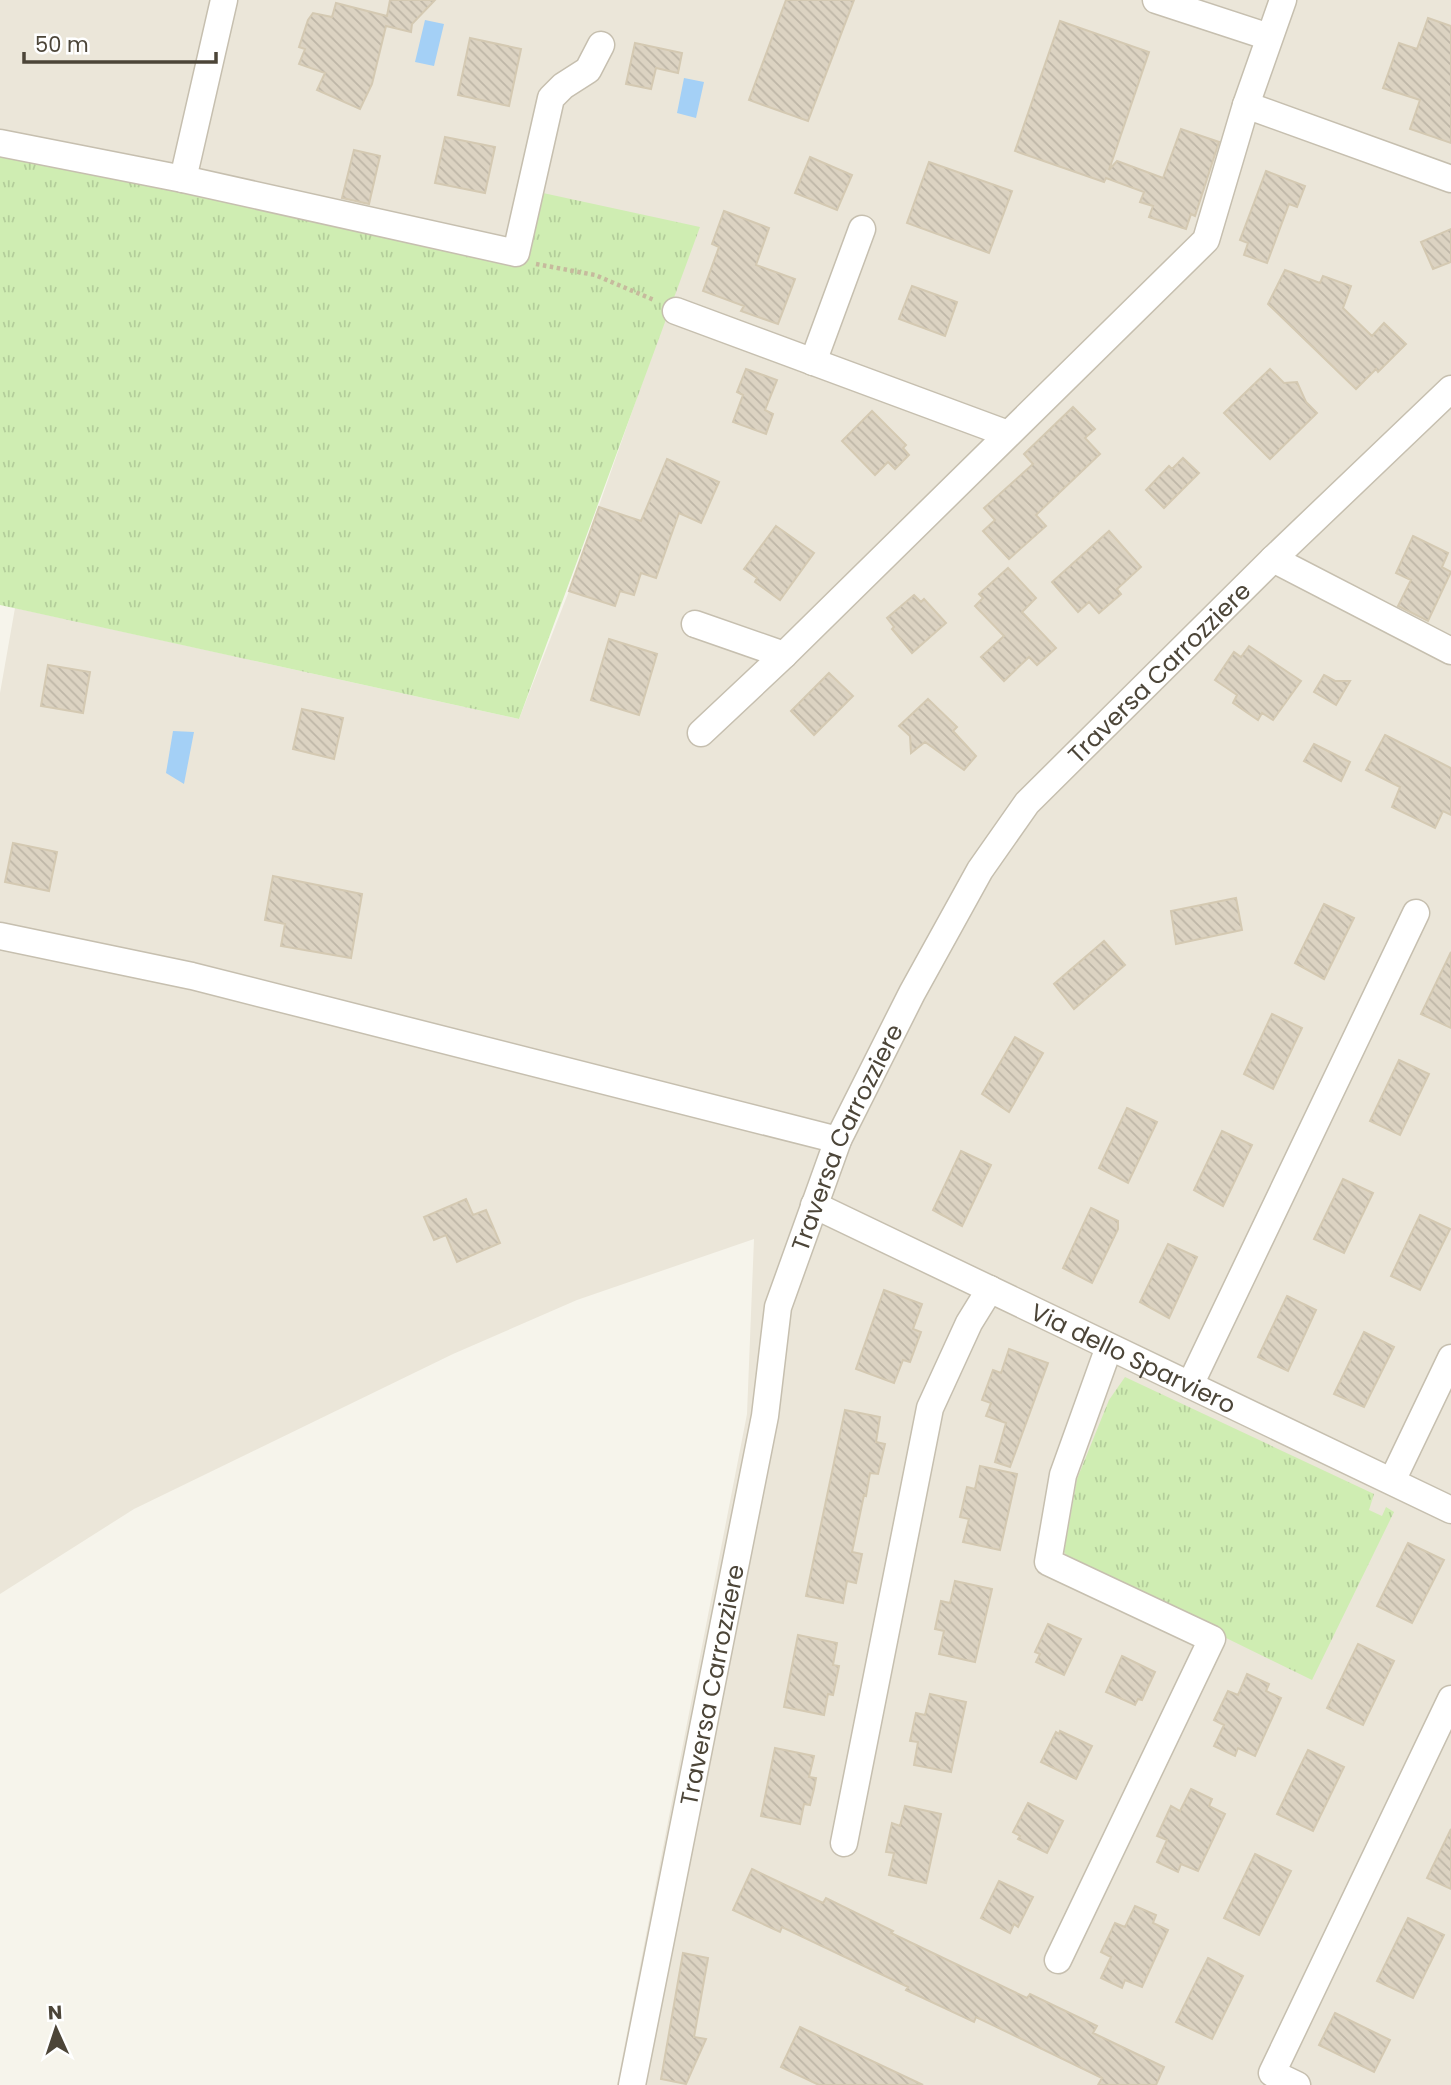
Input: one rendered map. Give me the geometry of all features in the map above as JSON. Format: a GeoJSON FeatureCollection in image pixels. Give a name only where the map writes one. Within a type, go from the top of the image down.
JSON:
{"type":"FeatureCollection","features":[{"type":"Feature","properties":{"kind":"street"},"geometry":{"type":"LineString","coordinates":[[183,179],[224,0]]}},
{"type":"Feature","properties":{"kind":"street"},"geometry":{"type":"LineString","coordinates":[[1156,0],[1269,37]]}},
{"type":"Feature","properties":{"kind":"street"},"geometry":{"type":"LineString","coordinates":[[701,733],[784,655],[1206,240],[1246,104],[1283,0]]}},
{"type":"Feature","properties":{"kind":"street"},"geometry":{"type":"LineString","coordinates":[[0,143],[183,179],[516,253],[551,98],[563,86],[587,70],[601,45]]}},
{"type":"Feature","properties":{"kind":"street"},"geometry":{"type":"LineString","coordinates":[[1246,104],[1451,179]]}},
{"type":"Feature","properties":{"kind":"street"},"geometry":{"type":"LineString","coordinates":[[813,362],[862,229]]}},
{"type":"Feature","properties":{"kind":"street"},"geometry":{"type":"LineString","coordinates":[[668,307],[1008,434]]}},
{"type":"Feature","properties":{"kind":"street","name":"Traversa Carrozziere"},"geometry":{"type":"LineString","coordinates":[[632,2085],[765,1416],[778,1307],[838,1140],[912,993],[980,870],[1027,803],[1273,559],[1451,388]]}},
{"type":"Feature","properties":{"kind":"street"},"geometry":{"type":"LineString","coordinates":[[1273,559],[1451,651]]}},
{"type":"Feature","properties":{"kind":"street"},"geometry":{"type":"LineString","coordinates":[[695,624],[784,655]]}},
{"type":"Feature","properties":{"kind":"street"},"geometry":{"type":"LineString","coordinates":[[1190,1385],[1416,914]]}},
{"type":"Feature","properties":{"kind":"street"},"geometry":{"type":"LineString","coordinates":[[0,936],[192,976],[838,1140]]}},
{"type":"Feature","properties":{"kind":"street","name":"Via dello Sparviero"},"geometry":{"type":"LineString","coordinates":[[814,1205],[1451,1510]]}},
{"type":"Feature","properties":{"kind":"street"},"geometry":{"type":"LineString","coordinates":[[844,1843],[930,1408],[969,1324],[990,1289]]}},
{"type":"Feature","properties":{"kind":"street"},"geometry":{"type":"LineString","coordinates":[[1058,1961],[1212,1639],[1048,1562],[1063,1475],[1109,1347]]}},
{"type":"Feature","properties":{"kind":"street"},"geometry":{"type":"LineString","coordinates":[[1392,1481],[1451,1358]]}},
{"type":"Feature","properties":{"kind":"street"},"geometry":{"type":"LineString","coordinates":[[1297,2085],[1272,2073],[1451,1699]]}},
{"type":"Feature","properties":{"kind":"path"},"geometry":{"type":"LineString","coordinates":[[516,253],[528,263],[595,275],[668,307]]}},
{"type":"Feature","properties":{"kind":"shaded area"},"geometry":{"type":"Polygon","coordinates":[[[0,0],[1451,0],[1451,2085],[617,2085],[747,1414],[754,1239],[577,1300],[453,1354],[134,1509],[0,1594],[0,693],[15,608],[519,719],[569,591],[665,318],[0,149],[0,0]]]}},
{"type":"Feature","properties":{"kind":"green space"},"geometry":{"type":"Polygon","coordinates":[[[0,149],[509,264],[531,251],[543,193],[700,227],[519,719],[0,605],[0,149]]]}},
{"type":"Feature","properties":{"kind":"green space"},"geometry":{"type":"Polygon","coordinates":[[[1125,1377],[1374,1494],[1369,1510],[1382,1516],[1386,1507],[1394,1512],[1312,1680],[1071,1562],[1064,1552],[1077,1479],[1109,1400],[1125,1377]]]}},
{"type":"Feature","properties":{"kind":"water"},"geometry":{"type":"Polygon","coordinates":[[[425,20],[444,24],[434,66],[415,62],[425,20]]]}},
{"type":"Feature","properties":{"kind":"water"},"geometry":{"type":"Polygon","coordinates":[[[684,78],[704,82],[696,118],[677,113],[684,78]]]}},
{"type":"Feature","properties":{"kind":"water"},"geometry":{"type":"Polygon","coordinates":[[[173,731],[194,732],[184,784],[166,773],[173,731]]]}},
{"type":"Feature","properties":{"kind":"building"},"geometry":{"type":"Polygon","coordinates":[[[390,0],[435,0],[412,24],[411,32],[386,26],[372,84],[360,109],[317,90],[325,73],[299,64],[305,49],[299,47],[313,13],[332,17],[336,3],[387,16],[390,0]]]}},
{"type":"Feature","properties":{"kind":"building"},"geometry":{"type":"Polygon","coordinates":[[[786,0],[854,0],[808,121],[749,100],[786,0]]]}},
{"type":"Feature","properties":{"kind":"building"},"geometry":{"type":"Polygon","coordinates":[[[1428,18],[1451,26],[1451,143],[1410,129],[1420,100],[1383,88],[1399,43],[1417,49],[1428,18]]]}},
{"type":"Feature","properties":{"kind":"building"},"geometry":{"type":"Polygon","coordinates":[[[1060,21],[1149,52],[1109,170],[1117,161],[1163,178],[1181,129],[1219,142],[1195,216],[1191,214],[1186,229],[1149,217],[1153,206],[1140,202],[1144,192],[1106,178],[1104,182],[1015,151],[1060,21]]]}},
{"type":"Feature","properties":{"kind":"building"},"geometry":{"type":"Polygon","coordinates":[[[470,38],[521,49],[509,106],[458,95],[470,38]]]}},
{"type":"Feature","properties":{"kind":"building"},"geometry":{"type":"Polygon","coordinates":[[[635,43],[682,53],[678,73],[656,68],[651,89],[626,84],[635,43]]]}},
{"type":"Feature","properties":{"kind":"building"},"geometry":{"type":"Polygon","coordinates":[[[445,137],[495,147],[485,193],[435,183],[445,137]]]}},
{"type":"Feature","properties":{"kind":"building"},"geometry":{"type":"Polygon","coordinates":[[[354,150],[380,156],[369,204],[342,198],[354,150]]]}},
{"type":"Feature","properties":{"kind":"building"},"geometry":{"type":"Polygon","coordinates":[[[810,157],[852,175],[837,210],[795,193],[810,157]]]}},
{"type":"Feature","properties":{"kind":"building"},"geometry":{"type":"Polygon","coordinates":[[[929,162],[1012,191],[989,253],[907,223],[929,162]]]}},
{"type":"Feature","properties":{"kind":"building"},"geometry":{"type":"Polygon","coordinates":[[[1266,171],[1305,186],[1297,207],[1289,204],[1267,263],[1244,255],[1248,243],[1240,240],[1266,171]]]}},
{"type":"Feature","properties":{"kind":"building"},"geometry":{"type":"Polygon","coordinates":[[[724,211],[769,228],[756,265],[795,279],[778,324],[741,311],[744,306],[703,291],[719,247],[712,244],[724,211]]]}},
{"type":"Feature","properties":{"kind":"building"},"geometry":{"type":"Polygon","coordinates":[[[1451,229],[1451,262],[1433,269],[1421,242],[1451,229]]]}},
{"type":"Feature","properties":{"kind":"building"},"geometry":{"type":"Polygon","coordinates":[[[1285,270],[1320,283],[1323,276],[1351,286],[1343,308],[1372,336],[1384,323],[1406,344],[1356,389],[1268,304],[1285,270]]]}},
{"type":"Feature","properties":{"kind":"building"},"geometry":{"type":"Polygon","coordinates":[[[912,286],[957,302],[945,336],[899,319],[912,286]]]}},
{"type":"Feature","properties":{"kind":"building"},"geometry":{"type":"Polygon","coordinates":[[[746,369],[777,380],[765,410],[773,414],[766,434],[733,422],[743,395],[737,392],[746,369]]]}},
{"type":"Feature","properties":{"kind":"building"},"geometry":{"type":"Polygon","coordinates":[[[1270,369],[1284,383],[1297,382],[1306,402],[1317,413],[1270,459],[1224,413],[1270,369]]]}},
{"type":"Feature","properties":{"kind":"building"},"geometry":{"type":"Polygon","coordinates":[[[1073,407],[1095,429],[1085,438],[1100,454],[1036,515],[1046,526],[1009,559],[983,531],[995,520],[984,508],[1033,464],[1024,454],[1073,407]]]}},
{"type":"Feature","properties":{"kind":"building"},"geometry":{"type":"Polygon","coordinates":[[[872,411],[906,445],[903,448],[909,455],[895,469],[888,462],[875,475],[842,441],[872,411]]]}},
{"type":"Feature","properties":{"kind":"building"},"geometry":{"type":"Polygon","coordinates":[[[1183,458],[1199,473],[1164,508],[1146,490],[1169,466],[1172,469],[1183,458]]]}},
{"type":"Feature","properties":{"kind":"building"},"geometry":{"type":"Polygon","coordinates":[[[667,459],[719,482],[701,523],[679,513],[656,578],[641,573],[634,595],[620,591],[615,606],[569,591],[599,507],[641,521],[667,459]]]}},
{"type":"Feature","properties":{"kind":"building"},"geometry":{"type":"Polygon","coordinates":[[[776,526],[814,553],[780,600],[755,582],[757,578],[744,569],[776,526]]]}},
{"type":"Feature","properties":{"kind":"building"},"geometry":{"type":"Polygon","coordinates":[[[1109,531],[1141,567],[1117,589],[1121,594],[1099,613],[1089,602],[1078,612],[1052,582],[1109,531]]]}},
{"type":"Feature","properties":{"kind":"building"},"geometry":{"type":"Polygon","coordinates":[[[1413,536],[1448,553],[1442,567],[1451,572],[1428,621],[1398,606],[1411,580],[1396,573],[1413,536]]]}},
{"type":"Feature","properties":{"kind":"building"},"geometry":{"type":"Polygon","coordinates":[[[1008,568],[1036,598],[1022,612],[1056,648],[1037,665],[1029,657],[1004,681],[981,657],[1004,636],[975,606],[983,598],[979,594],[1008,568]]]}},
{"type":"Feature","properties":{"kind":"building"},"geometry":{"type":"Polygon","coordinates":[[[914,595],[921,602],[924,599],[946,623],[912,653],[892,629],[894,627],[887,618],[914,595]]]}},
{"type":"Feature","properties":{"kind":"building"},"geometry":{"type":"Polygon","coordinates":[[[609,639],[657,654],[639,715],[591,700],[609,639]]]}},
{"type":"Feature","properties":{"kind":"building"},"geometry":{"type":"Polygon","coordinates":[[[1249,646],[1301,681],[1273,720],[1262,713],[1258,720],[1233,703],[1237,695],[1215,680],[1234,652],[1241,657],[1249,646]]]}},
{"type":"Feature","properties":{"kind":"building"},"geometry":{"type":"Polygon","coordinates":[[[48,665],[90,672],[83,713],[41,706],[48,665]]]}},
{"type":"Feature","properties":{"kind":"building"},"geometry":{"type":"Polygon","coordinates":[[[829,673],[853,696],[814,735],[791,711],[829,673]]]}},
{"type":"Feature","properties":{"kind":"building"},"geometry":{"type":"Polygon","coordinates":[[[1324,675],[1335,681],[1350,681],[1336,705],[1314,692],[1324,675]]]}},
{"type":"Feature","properties":{"kind":"building"},"geometry":{"type":"Polygon","coordinates":[[[928,699],[957,727],[953,731],[976,756],[964,770],[925,742],[911,753],[910,736],[899,726],[928,699]]]}},
{"type":"Feature","properties":{"kind":"building"},"geometry":{"type":"Polygon","coordinates":[[[302,709],[343,718],[334,759],[293,749],[302,709]]]}},
{"type":"Feature","properties":{"kind":"building"},"geometry":{"type":"Polygon","coordinates":[[[1385,735],[1451,768],[1451,815],[1443,811],[1435,828],[1392,807],[1400,787],[1366,770],[1385,735]]]}},
{"type":"Feature","properties":{"kind":"building"},"geometry":{"type":"Polygon","coordinates":[[[1314,744],[1350,762],[1341,781],[1304,761],[1314,744]]]}},
{"type":"Feature","properties":{"kind":"building"},"geometry":{"type":"Polygon","coordinates":[[[13,843],[57,852],[49,891],[5,882],[13,843]]]}},
{"type":"Feature","properties":{"kind":"building"},"geometry":{"type":"Polygon","coordinates":[[[273,876],[362,894],[351,958],[281,946],[285,924],[265,920],[273,876]]]}},
{"type":"Feature","properties":{"kind":"building"},"geometry":{"type":"Polygon","coordinates":[[[1236,898],[1242,930],[1176,944],[1171,911],[1236,898]]]}},
{"type":"Feature","properties":{"kind":"building"},"geometry":{"type":"Polygon","coordinates":[[[1324,904],[1354,918],[1324,979],[1295,963],[1324,904]]]}},
{"type":"Feature","properties":{"kind":"building"},"geometry":{"type":"Polygon","coordinates":[[[1104,941],[1125,965],[1074,1009],[1054,984],[1104,941]]]}},
{"type":"Feature","properties":{"kind":"building"},"geometry":{"type":"Polygon","coordinates":[[[1451,952],[1451,1028],[1421,1014],[1451,952]]]}},
{"type":"Feature","properties":{"kind":"building"},"geometry":{"type":"Polygon","coordinates":[[[1272,1014],[1302,1028],[1273,1089],[1244,1074],[1272,1014]]]}},
{"type":"Feature","properties":{"kind":"building"},"geometry":{"type":"Polygon","coordinates":[[[1015,1037],[1043,1053],[1009,1112],[982,1094],[1015,1037]]]}},
{"type":"Feature","properties":{"kind":"building"},"geometry":{"type":"Polygon","coordinates":[[[1399,1060],[1429,1074],[1400,1135],[1370,1121],[1399,1060]]]}},
{"type":"Feature","properties":{"kind":"building"},"geometry":{"type":"Polygon","coordinates":[[[1127,1108],[1157,1122],[1128,1183],[1099,1168],[1127,1108]]]}},
{"type":"Feature","properties":{"kind":"building"},"geometry":{"type":"Polygon","coordinates":[[[1222,1131],[1252,1145],[1223,1206],[1194,1190],[1222,1131]]]}},
{"type":"Feature","properties":{"kind":"building"},"geometry":{"type":"Polygon","coordinates":[[[961,1151],[991,1165],[962,1226],[933,1210],[961,1151]]]}},
{"type":"Feature","properties":{"kind":"building"},"geometry":{"type":"Polygon","coordinates":[[[1343,1179],[1373,1193],[1344,1253],[1314,1239],[1343,1179]]]}},
{"type":"Feature","properties":{"kind":"building"},"geometry":{"type":"Polygon","coordinates":[[[466,1199],[473,1215],[486,1210],[500,1243],[457,1262],[446,1235],[434,1240],[424,1217],[466,1199]]]}},
{"type":"Feature","properties":{"kind":"building"},"geometry":{"type":"Polygon","coordinates":[[[1091,1208],[1118,1221],[1118,1229],[1092,1283],[1063,1268],[1091,1208]]]}},
{"type":"Feature","properties":{"kind":"building"},"geometry":{"type":"Polygon","coordinates":[[[1420,1215],[1450,1229],[1420,1290],[1391,1276],[1420,1215]]]}},
{"type":"Feature","properties":{"kind":"building"},"geometry":{"type":"Polygon","coordinates":[[[1168,1244],[1197,1257],[1169,1318],[1140,1302],[1168,1244]]]}},
{"type":"Feature","properties":{"kind":"building"},"geometry":{"type":"Polygon","coordinates":[[[884,1290],[922,1304],[913,1329],[921,1332],[910,1362],[903,1360],[894,1383],[856,1369],[884,1290]]]}},
{"type":"Feature","properties":{"kind":"building"},"geometry":{"type":"Polygon","coordinates":[[[1287,1296],[1316,1310],[1288,1371],[1258,1357],[1287,1296]]]}},
{"type":"Feature","properties":{"kind":"building"},"geometry":{"type":"Polygon","coordinates":[[[1364,1332],[1394,1347],[1364,1407],[1334,1394],[1364,1332]]]}},
{"type":"Feature","properties":{"kind":"building"},"geometry":{"type":"Polygon","coordinates":[[[1009,1349],[1048,1363],[1010,1467],[995,1462],[1006,1423],[986,1416],[991,1403],[982,1400],[993,1370],[1001,1373],[1009,1349]]]}},
{"type":"Feature","properties":{"kind":"building"},"geometry":{"type":"Polygon","coordinates":[[[845,1410],[880,1417],[876,1442],[885,1444],[878,1474],[870,1473],[852,1552],[862,1554],[856,1583],[847,1581],[843,1603],[806,1596],[845,1410]]]}},
{"type":"Feature","properties":{"kind":"building"},"geometry":{"type":"Polygon","coordinates":[[[980,1466],[1017,1474],[1000,1550],[963,1542],[969,1519],[960,1517],[967,1487],[975,1489],[980,1466]]]}},
{"type":"Feature","properties":{"kind":"building"},"geometry":{"type":"Polygon","coordinates":[[[1408,1543],[1444,1560],[1412,1623],[1377,1606],[1408,1543]]]}},
{"type":"Feature","properties":{"kind":"building"},"geometry":{"type":"Polygon","coordinates":[[[955,1581],[992,1589],[975,1662],[939,1654],[944,1631],[935,1629],[941,1601],[950,1603],[955,1581]]]}},
{"type":"Feature","properties":{"kind":"building"},"geometry":{"type":"Polygon","coordinates":[[[1048,1624],[1081,1639],[1064,1675],[1036,1662],[1040,1654],[1035,1652],[1048,1624]]]}},
{"type":"Feature","properties":{"kind":"building"},"geometry":{"type":"Polygon","coordinates":[[[798,1635],[837,1643],[833,1665],[839,1666],[833,1695],[828,1694],[824,1715],[784,1707],[798,1635]]]}},
{"type":"Feature","properties":{"kind":"building"},"geometry":{"type":"Polygon","coordinates":[[[1358,1644],[1394,1661],[1363,1725],[1327,1708],[1358,1644]]]}},
{"type":"Feature","properties":{"kind":"building"},"geometry":{"type":"Polygon","coordinates":[[[1122,1656],[1155,1672],[1142,1700],[1138,1699],[1135,1705],[1106,1692],[1122,1656]]]}},
{"type":"Feature","properties":{"kind":"building"},"geometry":{"type":"Polygon","coordinates":[[[1247,1674],[1269,1684],[1266,1691],[1281,1698],[1255,1756],[1238,1748],[1235,1756],[1214,1746],[1224,1725],[1214,1720],[1228,1691],[1238,1695],[1247,1674]]]}},
{"type":"Feature","properties":{"kind":"building"},"geometry":{"type":"Polygon","coordinates":[[[930,1694],[966,1702],[951,1772],[914,1765],[918,1742],[910,1741],[916,1713],[925,1715],[930,1694]]]}},
{"type":"Feature","properties":{"kind":"building"},"geometry":{"type":"Polygon","coordinates":[[[1060,1731],[1092,1746],[1076,1779],[1041,1762],[1056,1732],[1059,1734],[1060,1731]]]}},
{"type":"Feature","properties":{"kind":"building"},"geometry":{"type":"Polygon","coordinates":[[[775,1748],[814,1756],[809,1777],[816,1778],[814,1789],[810,1805],[804,1804],[800,1824],[761,1816],[775,1748]]]}},
{"type":"Feature","properties":{"kind":"building"},"geometry":{"type":"Polygon","coordinates":[[[1308,1750],[1344,1767],[1313,1831],[1277,1814],[1308,1750]]]}},
{"type":"Feature","properties":{"kind":"building"},"geometry":{"type":"Polygon","coordinates":[[[1191,1789],[1212,1799],[1209,1806],[1225,1814],[1198,1871],[1181,1864],[1178,1872],[1157,1862],[1167,1840],[1157,1836],[1171,1806],[1180,1811],[1191,1789]]]}},
{"type":"Feature","properties":{"kind":"building"},"geometry":{"type":"Polygon","coordinates":[[[1028,1803],[1063,1821],[1047,1853],[1018,1839],[1020,1836],[1013,1832],[1028,1803]]]}},
{"type":"Feature","properties":{"kind":"building"},"geometry":{"type":"Polygon","coordinates":[[[905,1806],[941,1814],[926,1883],[889,1875],[894,1853],[886,1852],[892,1823],[900,1826],[905,1806]]]}},
{"type":"Feature","properties":{"kind":"building"},"geometry":{"type":"Polygon","coordinates":[[[1451,1829],[1451,1889],[1427,1878],[1451,1829]]]}},
{"type":"Feature","properties":{"kind":"building"},"geometry":{"type":"Polygon","coordinates":[[[1255,1854],[1291,1871],[1259,1935],[1224,1918],[1255,1854]]]}},
{"type":"Feature","properties":{"kind":"building"},"geometry":{"type":"Polygon","coordinates":[[[752,1869],[823,1903],[826,1898],[893,1931],[891,1933],[1027,1998],[1030,1994],[1097,2026],[1093,2033],[1164,2067],[1156,2085],[1098,2085],[1102,2078],[976,2017],[974,2022],[906,1990],[908,1987],[782,1927],[780,1932],[733,1910],[752,1869]]]}},
{"type":"Feature","properties":{"kind":"building"},"geometry":{"type":"Polygon","coordinates":[[[999,1881],[1033,1897],[1018,1927],[1014,1924],[1010,1933],[981,1918],[999,1881]]]}},
{"type":"Feature","properties":{"kind":"building"},"geometry":{"type":"Polygon","coordinates":[[[1135,1906],[1156,1915],[1153,1923],[1168,1930],[1142,1987],[1125,1980],[1122,1988],[1101,1978],[1111,1957],[1101,1952],[1115,1923],[1125,1927],[1135,1906]]]}},
{"type":"Feature","properties":{"kind":"building"},"geometry":{"type":"Polygon","coordinates":[[[1408,1918],[1444,1935],[1413,1998],[1377,1981],[1408,1918]]]}},
{"type":"Feature","properties":{"kind":"building"},"geometry":{"type":"Polygon","coordinates":[[[683,1953],[708,1958],[694,2037],[706,2039],[686,2084],[661,2079],[683,1953]]]}},
{"type":"Feature","properties":{"kind":"building"},"geometry":{"type":"Polygon","coordinates":[[[1208,1958],[1243,1976],[1212,2039],[1176,2022],[1208,1958]]]}},
{"type":"Feature","properties":{"kind":"building"},"geometry":{"type":"Polygon","coordinates":[[[1335,2013],[1390,2040],[1374,2072],[1319,2045],[1335,2013]]]}},
{"type":"Feature","properties":{"kind":"building"},"geometry":{"type":"Polygon","coordinates":[[[800,2027],[923,2085],[819,2085],[781,2067],[800,2027]]]}}]}
